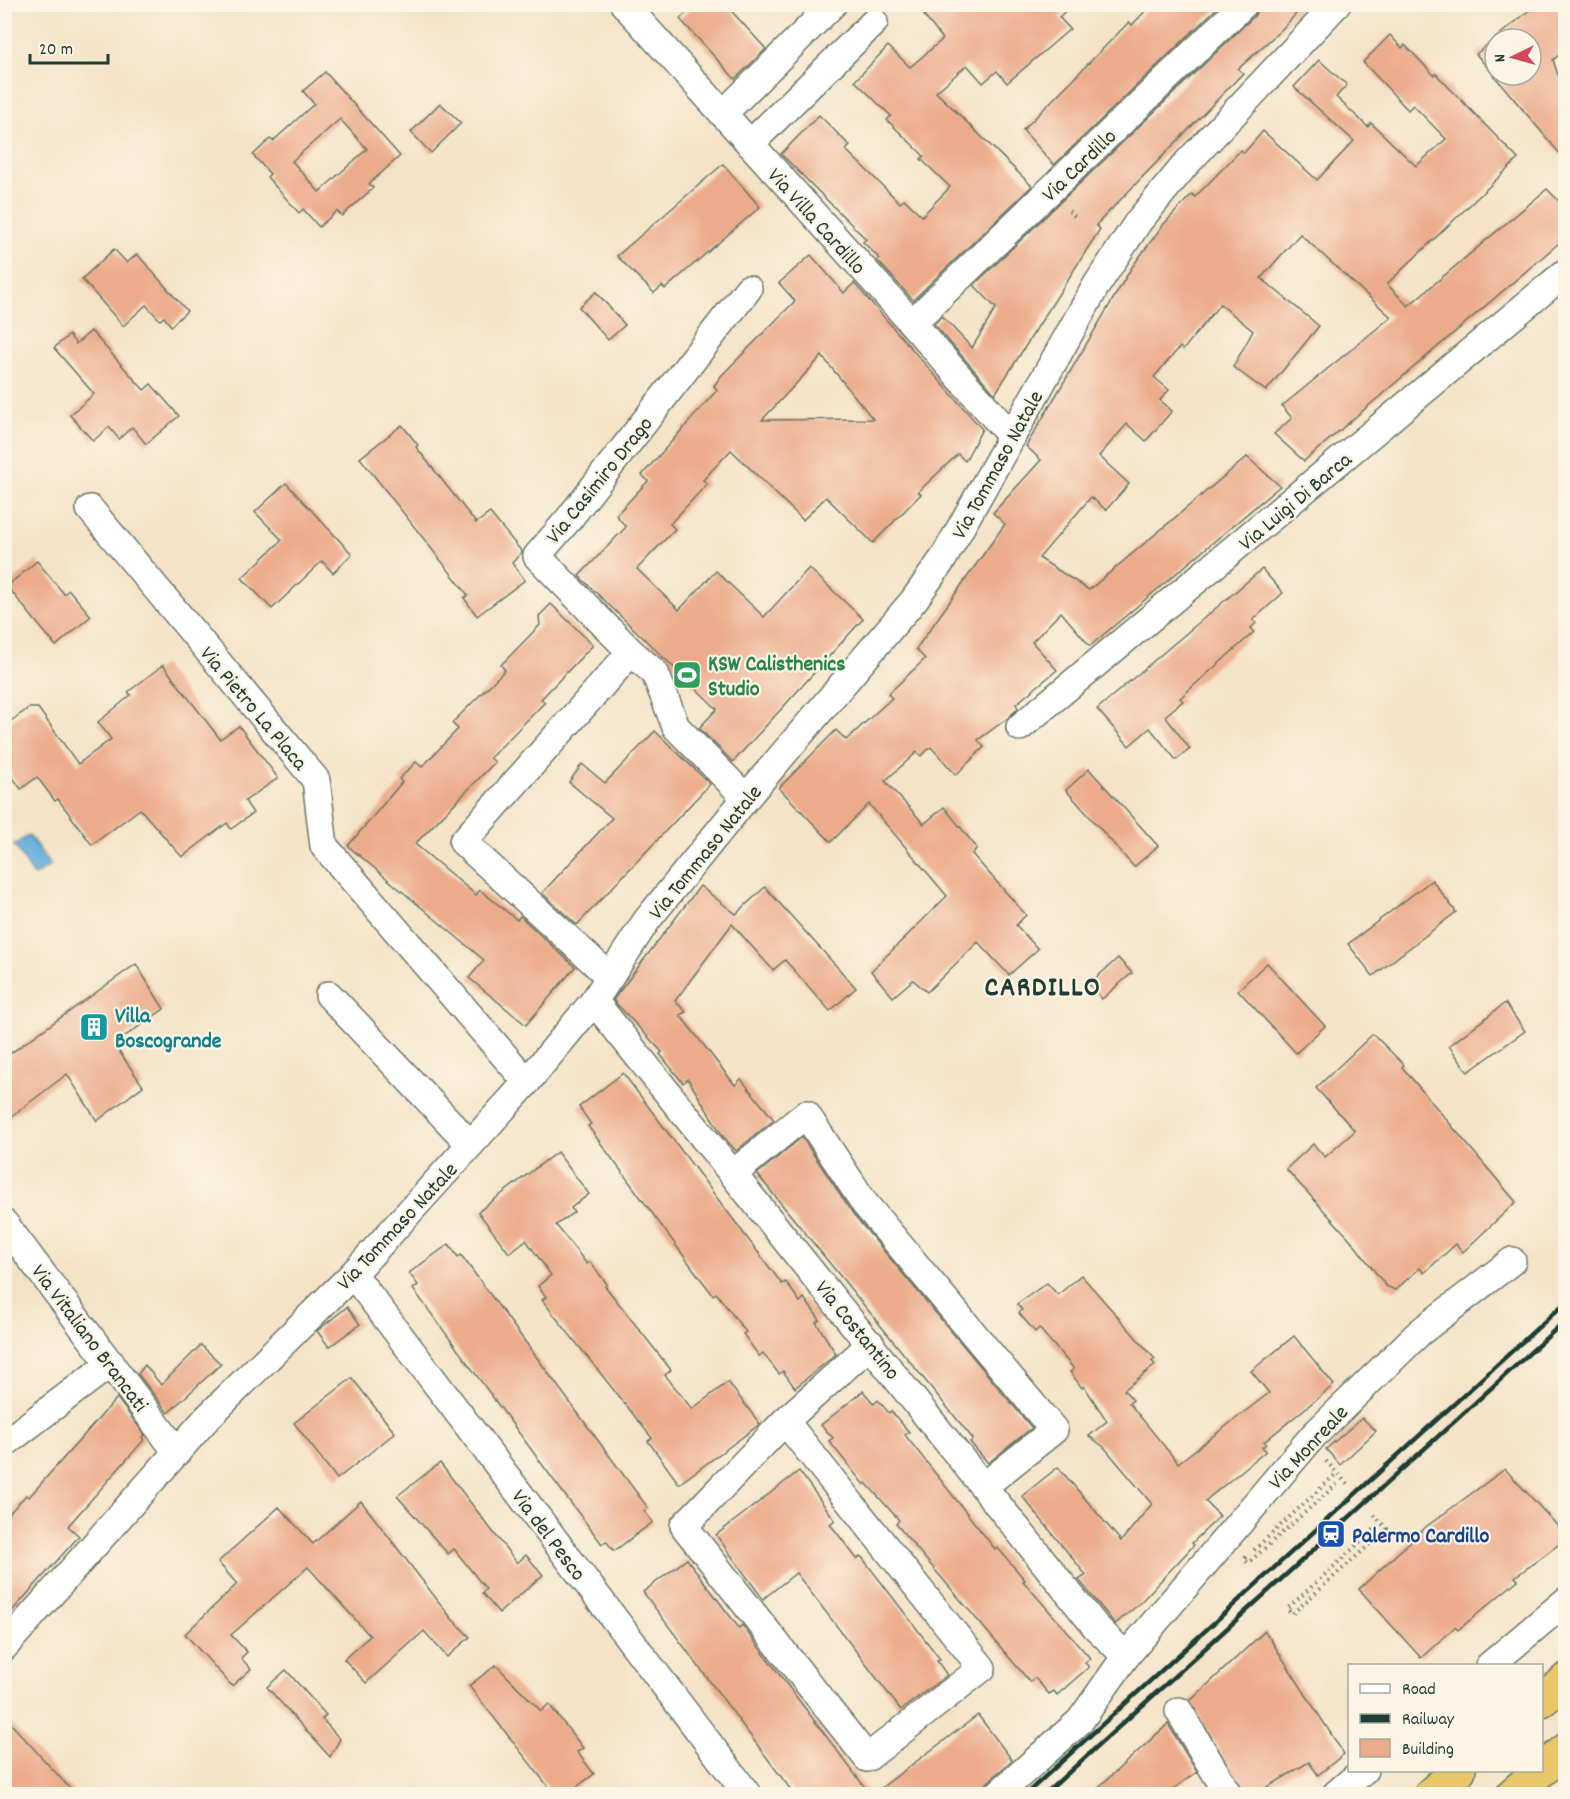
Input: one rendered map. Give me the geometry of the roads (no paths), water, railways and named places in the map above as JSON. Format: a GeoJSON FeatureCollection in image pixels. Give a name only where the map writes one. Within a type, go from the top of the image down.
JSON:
{"type":"FeatureCollection","features":[{"type":"Feature","properties":{"kind":"highway"},"geometry":{"type":"LineString","coordinates":[[1543,1700],[1566,1680]]}},
{"type":"Feature","properties":{"kind":"highway"},"geometry":{"type":"LineString","coordinates":[[1543,1768],[1566,1750]]}},
{"type":"Feature","properties":{"kind":"highway"},"geometry":{"type":"LineString","coordinates":[[1431,1794],[1457,1772]]}},
{"type":"Feature","properties":{"kind":"highway"},"geometry":{"type":"LineString","coordinates":[[1513,1794],[1539,1772]]}},
{"type":"Feature","properties":{"kind":"street","name":"Via Villa Cardillo"},"geometry":{"type":"LineString","coordinates":[[624,4],[1011,436]]}},
{"type":"Feature","properties":{"kind":"street"},"geometry":{"type":"LineString","coordinates":[[723,114],[833,4]]}},
{"type":"Feature","properties":{"kind":"street","name":"Via Cardillo"},"geometry":{"type":"LineString","coordinates":[[912,323],[1244,4]]}},
{"type":"Feature","properties":{"kind":"street","name":"Via Tommaso Natale"},"geometry":{"type":"LineString","coordinates":[[4,1647],[207,1418],[353,1274],[527,1082],[594,1001],[647,920],[746,798],[914,600],[943,559],[1096,286],[1138,222],[1186,164],[1337,4]]}},
{"type":"Feature","properties":{"kind":"street"},"geometry":{"type":"LineString","coordinates":[[750,144],[874,21]]}},
{"type":"Feature","properties":{"kind":"street","name":"Via Luigi Di Barca"},"geometry":{"type":"LineString","coordinates":[[1020,727],[1566,272]]}},
{"type":"Feature","properties":{"kind":"street","name":"Via Casimiro Drago"},"geometry":{"type":"LineString","coordinates":[[746,798],[676,727],[655,673],[631,652],[537,556],[568,520],[748,289]]}},
{"type":"Feature","properties":{"kind":"street","name":"Via Pietro La Placa"},"geometry":{"type":"LineString","coordinates":[[90,509],[316,780],[324,846],[527,1082]]}},
{"type":"Feature","properties":{"kind":"street"},"geometry":{"type":"LineString","coordinates":[[610,977],[463,842],[631,652]]}},
{"type":"Feature","properties":{"kind":"street"},"geometry":{"type":"LineString","coordinates":[[329,994],[471,1144]]}},
{"type":"Feature","properties":{"kind":"street","name":"Via Costantino"},"geometry":{"type":"LineString","coordinates":[[594,1001],[1096,1627],[1126,1656]]}},
{"type":"Feature","properties":{"kind":"street"},"geometry":{"type":"LineString","coordinates":[[734,1173],[806,1114],[865,1204],[1054,1430],[984,1486]]}},
{"type":"Feature","properties":{"kind":"street","name":"Via Vitaliano Brancati"},"geometry":{"type":"LineString","coordinates":[[4,1223],[177,1452]]}},
{"type":"Feature","properties":{"kind":"street","name":"Via Monreale"},"geometry":{"type":"LineString","coordinates":[[998,1794],[1080,1721],[1126,1656],[1314,1435],[1420,1332],[1512,1261]]}},
{"type":"Feature","properties":{"kind":"street","name":"Via del Pesco"},"geometry":{"type":"LineString","coordinates":[[353,1274],[747,1794]]}},
{"type":"Feature","properties":{"kind":"street"},"geometry":{"type":"LineString","coordinates":[[785,1421],[982,1668],[867,1758],[684,1526],[785,1421],[871,1344]]}},
{"type":"Feature","properties":{"kind":"street"},"geometry":{"type":"LineString","coordinates":[[4,1444],[111,1363]]}},
{"type":"Feature","properties":{"kind":"street"},"geometry":{"type":"LineString","coordinates":[[1490,1664],[1566,1601]]}},
{"type":"Feature","properties":{"kind":"street"},"geometry":{"type":"LineString","coordinates":[[1179,1711],[1228,1794]]}},
{"type":"Feature","properties":{"kind":"street"},"geometry":{"type":"LineString","coordinates":[[1336,1794],[1362,1772]]}},
{"type":"Feature","properties":{"kind":"water"},"geometry":{"type":"Polygon","coordinates":[[[29,835],[50,865],[34,876],[14,845],[29,835]]]}},
{"type":"Feature","properties":{"kind":"railway"},"geometry":{"type":"LineString","coordinates":[[1026,1794],[1566,1302]]}},
{"type":"Feature","properties":{"kind":"railway"},"geometry":{"type":"LineString","coordinates":[[1045,1794],[1566,1320]]}},
{"type":"Feature","properties":{"kind":"place","name":"KSW Calisthenics Studio"},"geometry":{"type":"Point","coordinates":[687,675]}},
{"type":"Feature","properties":{"kind":"place","name":"Villa Boscogrande"},"geometry":{"type":"Point","coordinates":[94,1027]}},
{"type":"Feature","properties":{"kind":"place","name":"Palermo Cardillo"},"geometry":{"type":"Point","coordinates":[1331,1534]}},
{"type":"Feature","properties":{"kind":"district","name":"CARDILLO"},"geometry":{"type":"Point","coordinates":[1043,985]}}]}
